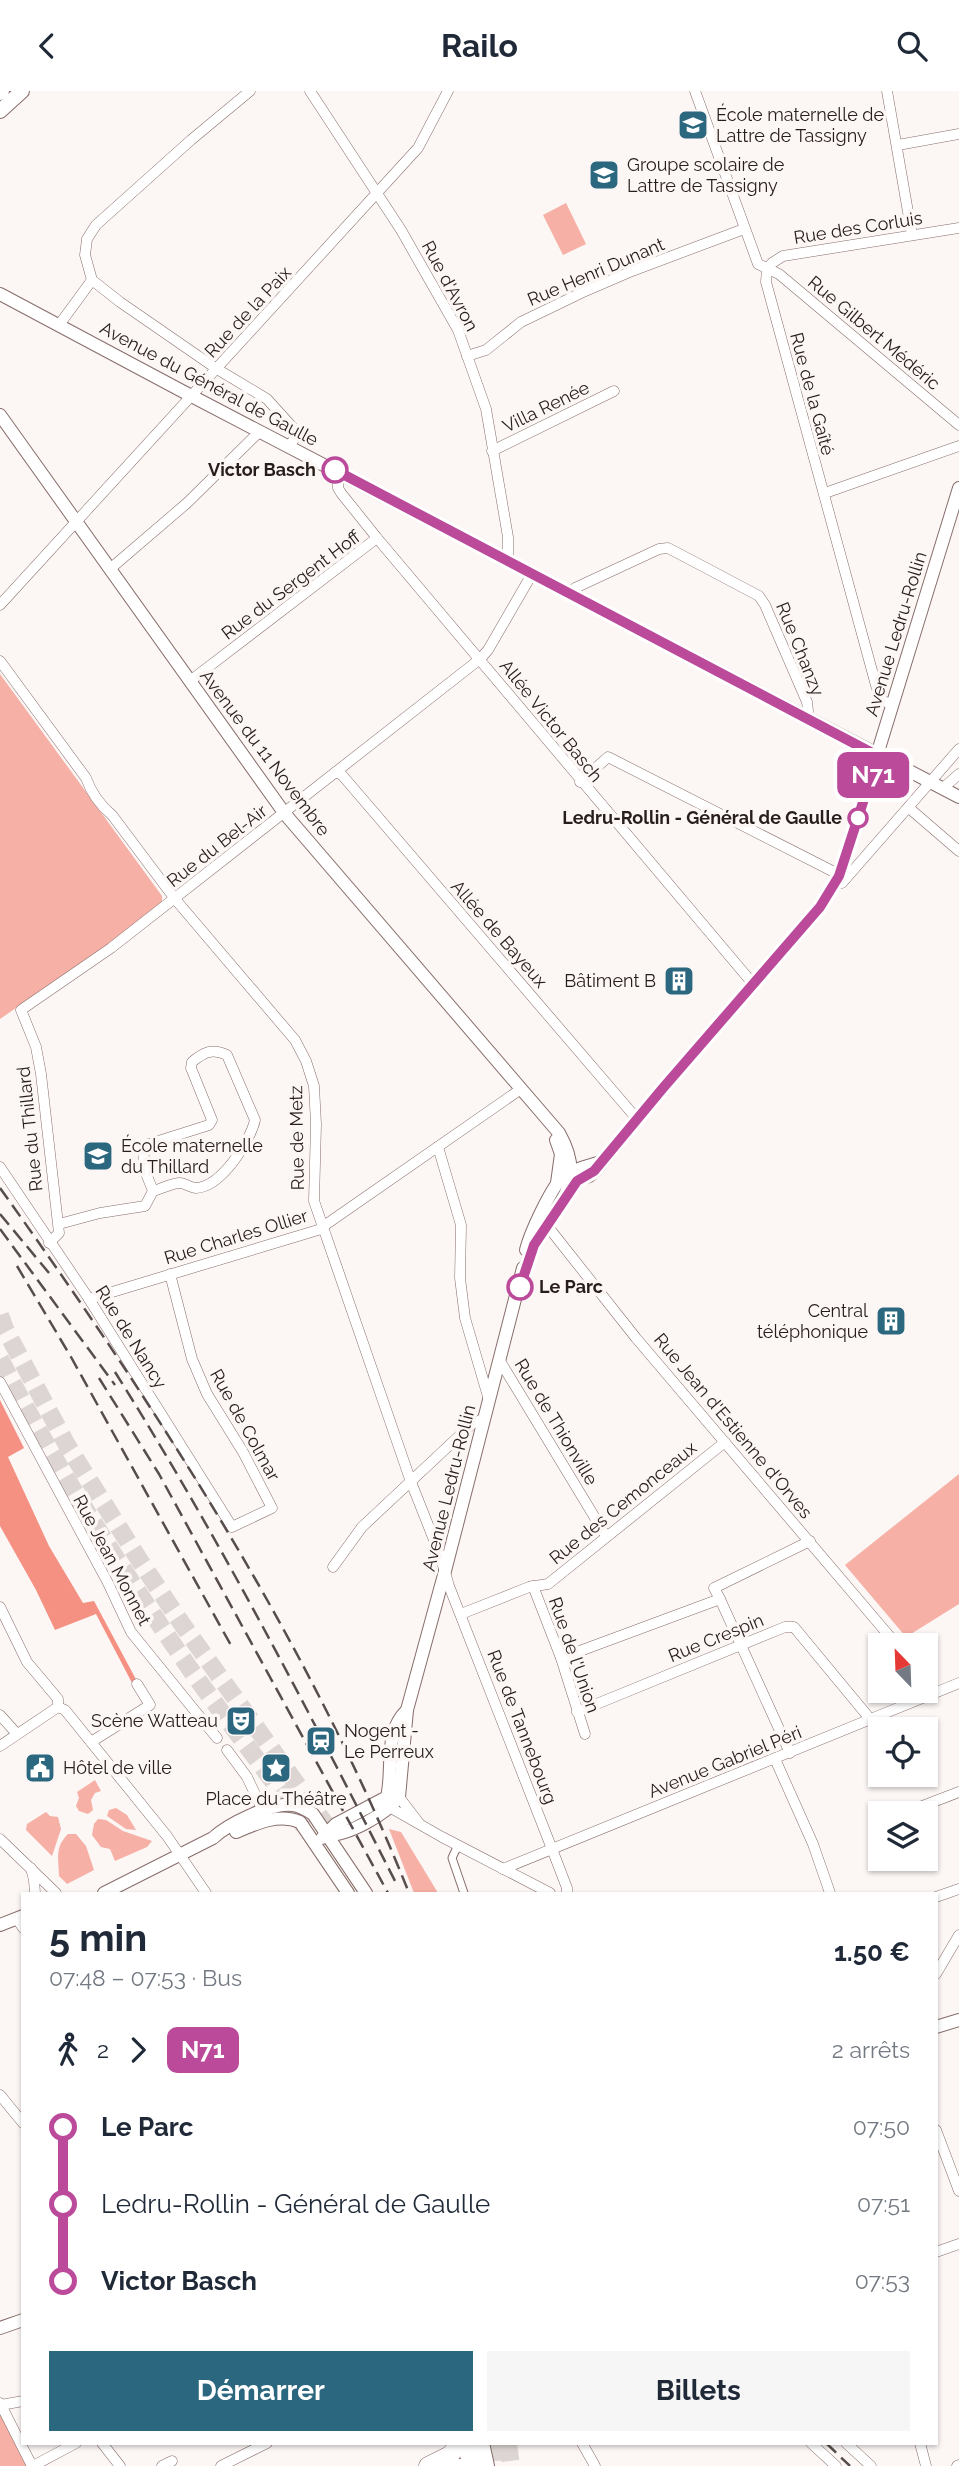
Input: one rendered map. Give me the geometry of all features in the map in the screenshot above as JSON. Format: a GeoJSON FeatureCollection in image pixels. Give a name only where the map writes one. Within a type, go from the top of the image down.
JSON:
{"type":"FeatureCollection","features":[{"type":"Feature","properties":{"kind":"highway"},"geometry":{"type":"LineString","coordinates":[[428,2466],[450,2455],[458,2445]]}},
{"type":"Feature","properties":{"kind":"highway"},"geometry":{"type":"LineString","coordinates":[[467,2445],[472,2466]]}},
{"type":"Feature","properties":{"kind":"main road"},"geometry":{"type":"LineString","coordinates":[[0,111],[22,91]]}},
{"type":"Feature","properties":{"kind":"main road"},"geometry":{"type":"LineString","coordinates":[[482,2445],[487,2466]]}},
{"type":"Feature","properties":{"kind":"main road"},"geometry":{"type":"LineString","coordinates":[[492,2445],[495,2466]]}},
{"type":"Feature","properties":{"kind":"main road"},"geometry":{"type":"LineString","coordinates":[[449,2466],[460,2466]]}},
{"type":"Feature","properties":{"kind":"street"},"geometry":{"type":"LineString","coordinates":[[250,91],[96,225],[87,239],[85,255],[92,280],[217,369],[267,399],[295,430],[290,446]]}},
{"type":"Feature","properties":{"kind":"street","name":"Rue d'Avron"},"geometry":{"type":"LineString","coordinates":[[310,91],[414,251],[458,330],[486,409],[508,537],[508,561]]}},
{"type":"Feature","properties":{"kind":"street","name":"Rue de la Paix"},"geometry":{"type":"LineString","coordinates":[[0,605],[378,194],[418,148],[448,91]]}},
{"type":"Feature","properties":{"kind":"street","name":"Rue de la Gaîté"},"geometry":{"type":"LineString","coordinates":[[695,91],[758,264],[767,269],[766,282],[877,689],[882,701],[893,704]]}},
{"type":"Feature","properties":{"kind":"street"},"geometry":{"type":"LineString","coordinates":[[887,91],[912,235]]}},
{"type":"Feature","properties":{"kind":"street"},"geometry":{"type":"LineString","coordinates":[[898,145],[959,134]]}},
{"type":"Feature","properties":{"kind":"street","name":"Rue des Corluis"},"geometry":{"type":"LineString","coordinates":[[767,269],[783,256],[959,228]]}},
{"type":"Feature","properties":{"kind":"street","name":"Rue Henri Dunant"},"geometry":{"type":"LineString","coordinates":[[467,356],[486,350],[521,322],[582,293],[744,229]]}},
{"type":"Feature","properties":{"kind":"street","name":"Rue Gilbert Médéric"},"geometry":{"type":"LineString","coordinates":[[767,269],[779,274],[959,425]]}},
{"type":"Feature","properties":{"kind":"street"},"geometry":{"type":"LineString","coordinates":[[59,325],[92,280]]}},
{"type":"Feature","properties":{"kind":"street","name":"Avenue du Général de Gaulle"},"geometry":{"type":"LineString","coordinates":[[0,294],[959,797]]}},
{"type":"Feature","properties":{"kind":"street","name":"Villa Renée"},"geometry":{"type":"LineString","coordinates":[[492,450],[614,391]]}},
{"type":"Feature","properties":{"kind":"street","name":"Avenue du 11 Novembre"},"geometry":{"type":"LineString","coordinates":[[0,415],[285,814],[559,1133],[567,1148],[568,1179]]}},
{"type":"Feature","properties":{"kind":"street"},"geometry":{"type":"LineString","coordinates":[[110,569],[187,503],[260,431]]}},
{"type":"Feature","properties":{"kind":"street"},"geometry":{"type":"LineString","coordinates":[[825,493],[959,446]]}},
{"type":"Feature","properties":{"kind":"street","name":"Allée Victor Basch"},"geometry":{"type":"LineString","coordinates":[[338,472],[338,488],[377,538],[580,782],[754,985]]}},
{"type":"Feature","properties":{"kind":"street","name":"Avenue Ledru-Rollin"},"geometry":{"type":"LineString","coordinates":[[523,1273],[523,1260],[529,1237],[568,1179],[601,1162],[820,907],[842,877],[959,488]]}},
{"type":"Feature","properties":{"kind":"street","name":"Rue du Sergent Hoff"},"geometry":{"type":"LineString","coordinates":[[190,681],[377,538]]}},
{"type":"Feature","properties":{"kind":"street","name":"Rue Chanzy"},"geometry":{"type":"LineString","coordinates":[[570,594],[575,588],[659,549],[668,548],[718,574],[759,596],[765,605],[807,702],[808,711],[804,717]]}},
{"type":"Feature","properties":{"kind":"street","name":"Rue du Bel-Air"},"geometry":{"type":"LineString","coordinates":[[21,1010],[111,948],[480,659],[488,650],[532,574]]}},
{"type":"Feature","properties":{"kind":"street","name":"Rue de Metz"},"geometry":{"type":"LineString","coordinates":[[0,661],[86,778],[90,789],[174,899],[295,1040],[306,1061],[313,1080],[316,1101],[314,1201],[411,1482],[445,1571]]}},
{"type":"Feature","properties":{"kind":"street"},"geometry":{"type":"LineString","coordinates":[[580,782],[608,757],[842,877],[909,808],[956,752]]}},
{"type":"Feature","properties":{"kind":"street"},"geometry":{"type":"LineString","coordinates":[[942,789],[959,773],[951,766],[956,752]]}},
{"type":"Feature","properties":{"kind":"street","name":"Allée de Bayeux"},"geometry":{"type":"LineString","coordinates":[[336,772],[342,775],[638,1119]]}},
{"type":"Feature","properties":{"kind":"street"},"geometry":{"type":"LineString","coordinates":[[909,808],[959,851]]}},
{"type":"Feature","properties":{"kind":"street","name":"Rue du Thillard"},"geometry":{"type":"LineString","coordinates":[[21,1010],[36,1047],[41,1074],[53,1194],[59,1224]]}},
{"type":"Feature","properties":{"kind":"street"},"geometry":{"type":"LineString","coordinates":[[49,1243],[59,1233],[59,1224],[100,1213],[145,1206],[153,1191],[180,1183],[195,1188],[211,1184],[228,1167],[253,1129],[255,1120],[227,1055],[215,1049],[201,1053],[192,1062],[191,1068],[212,1120],[209,1125],[149,1145],[143,1151],[142,1160],[153,1191]]}},
{"type":"Feature","properties":{"kind":"street","name":"Rue Charles Ollier"},"geometry":{"type":"LineString","coordinates":[[89,1299],[323,1227],[521,1089]]}},
{"type":"Feature","properties":{"kind":"street","name":"Avenue du 11 Novembre"},"geometry":{"type":"LineString","coordinates":[[552,1126],[568,1179]]}},
{"type":"Feature","properties":{"kind":"street"},"geometry":{"type":"LineString","coordinates":[[438,1147],[461,1225],[460,1278],[465,1318],[489,1401]]}},
{"type":"Feature","properties":{"kind":"street","name":"Rue de Nancy"},"geometry":{"type":"LineString","coordinates":[[0,1167],[89,1299],[232,1527]]}},
{"type":"Feature","properties":{"kind":"street","name":"Avenue Ledru-Rollin"},"geometry":{"type":"LineString","coordinates":[[392,1801],[391,1742],[403,1714],[445,1571],[523,1273],[556,1199],[568,1179]]}},
{"type":"Feature","properties":{"kind":"street","name":"Rue Jean d'Estienne d'Orves"},"geometry":{"type":"LineString","coordinates":[[546,1226],[887,1633]]}},
{"type":"Feature","properties":{"kind":"street","name":"Rue de Colmar"},"geometry":{"type":"LineString","coordinates":[[170,1274],[192,1359],[207,1394],[243,1452],[272,1508],[232,1527]]}},
{"type":"Feature","properties":{"kind":"street","name":"Rue de Thionville"},"geometry":{"type":"LineString","coordinates":[[500,1361],[606,1536]]}},
{"type":"Feature","properties":{"kind":"street","name":"Rue Jean Monnet"},"geometry":{"type":"LineString","coordinates":[[0,1383],[108,1583],[131,1632],[217,1738]]}},
{"type":"Feature","properties":{"kind":"street"},"geometry":{"type":"LineString","coordinates":[[333,1567],[362,1527],[472,1424],[485,1418]]}},
{"type":"Feature","properties":{"kind":"street","name":"Rue des Cemonceaux"},"geometry":{"type":"LineString","coordinates":[[461,1615],[533,1586],[548,1584],[725,1442]]}},
{"type":"Feature","properties":{"kind":"street"},"geometry":{"type":"LineString","coordinates":[[790,1753],[714,1588],[810,1541]]}},
{"type":"Feature","properties":{"kind":"street","name":"Rue de Tannebourg"},"geometry":{"type":"LineString","coordinates":[[445,1571],[567,1892]]}},
{"type":"Feature","properties":{"kind":"street","name":"Rue de l'Union"},"geometry":{"type":"LineString","coordinates":[[533,1586],[561,1658],[585,1734]]}},
{"type":"Feature","properties":{"kind":"street"},"geometry":{"type":"LineString","coordinates":[[561,1658],[720,1599]]}},
{"type":"Feature","properties":{"kind":"street"},"geometry":{"type":"LineString","coordinates":[[0,1607],[27,1662],[58,1699],[58,1707]]}},
{"type":"Feature","properties":{"kind":"street","name":"Rue Crespin"},"geometry":{"type":"LineString","coordinates":[[577,1712],[741,1644],[785,1627],[794,1627],[869,1717]]}},
{"type":"Feature","properties":{"kind":"street","name":"Avenue Gabriel Péri"},"geometry":{"type":"LineString","coordinates":[[938,1691],[959,1683]]}},
{"type":"Feature","properties":{"kind":"street"},"geometry":{"type":"LineString","coordinates":[[91,1742],[150,1705],[137,1684]]}},
{"type":"Feature","properties":{"kind":"street","name":"Avenue Gabriel Péri"},"geometry":{"type":"LineString","coordinates":[[878,1717],[910,1703]]}},
{"type":"Feature","properties":{"kind":"street"},"geometry":{"type":"LineString","coordinates":[[0,1745],[58,1707]]}},
{"type":"Feature","properties":{"kind":"street"},"geometry":{"type":"LineString","coordinates":[[58,1707],[65,1710],[181,1855],[205,1892]]}},
{"type":"Feature","properties":{"kind":"street","name":"Avenue Ledru-Rollin"},"geometry":{"type":"LineString","coordinates":[[392,1801],[403,1748],[403,1714]]}},
{"type":"Feature","properties":{"kind":"street"},"geometry":{"type":"LineString","coordinates":[[0,1715],[17,1734]]}},
{"type":"Feature","properties":{"kind":"street","name":"Avenue Gabriel Péri"},"geometry":{"type":"LineString","coordinates":[[503,1869],[868,1721]]}},
{"type":"Feature","properties":{"kind":"street"},"geometry":{"type":"LineString","coordinates":[[227,1750],[247,1777],[265,1816]]}},
{"type":"Feature","properties":{"kind":"street"},"geometry":{"type":"LineString","coordinates":[[775,1759],[813,1844],[830,1892]]}},
{"type":"Feature","properties":{"kind":"street"},"geometry":{"type":"LineString","coordinates":[[936,1801],[959,1792]]}},
{"type":"Feature","properties":{"kind":"street"},"geometry":{"type":"LineString","coordinates":[[392,1801],[419,1823],[548,1892]]}},
{"type":"Feature","properties":{"kind":"street"},"geometry":{"type":"LineString","coordinates":[[321,1839],[341,1835],[392,1801]]}},
{"type":"Feature","properties":{"kind":"street"},"geometry":{"type":"LineString","coordinates":[[321,1839],[336,1824],[392,1801]]}},
{"type":"Feature","properties":{"kind":"street"},"geometry":{"type":"LineString","coordinates":[[124,1889],[181,1855],[265,1816],[277,1805],[291,1804],[313,1814],[321,1839],[348,1892]]}},
{"type":"Feature","properties":{"kind":"street"},"geometry":{"type":"LineString","coordinates":[[265,1816],[295,1819],[300,1822],[307,1831],[321,1839],[347,1863],[365,1892]]}},
{"type":"Feature","properties":{"kind":"street"},"geometry":{"type":"LineString","coordinates":[[341,1835],[347,1863]]}},
{"type":"Feature","properties":{"kind":"street"},"geometry":{"type":"LineString","coordinates":[[0,1839],[55,1892]]}},
{"type":"Feature","properties":{"kind":"street"},"geometry":{"type":"LineString","coordinates":[[458,1845],[452,1857],[464,1892]]}},
{"type":"Feature","properties":{"kind":"street"},"geometry":{"type":"LineString","coordinates":[[31,1868],[34,1892]]}},
{"type":"Feature","properties":{"kind":"street"},"geometry":{"type":"LineString","coordinates":[[938,1895],[959,1889]]}},
{"type":"Feature","properties":{"kind":"street"},"geometry":{"type":"LineString","coordinates":[[0,1925],[21,1921]]}},
{"type":"Feature","properties":{"kind":"street"},"geometry":{"type":"LineString","coordinates":[[938,1970],[959,1935]]}},
{"type":"Feature","properties":{"kind":"street"},"geometry":{"type":"LineString","coordinates":[[938,2026],[959,2020]]}},
{"type":"Feature","properties":{"kind":"street"},"geometry":{"type":"LineString","coordinates":[[0,2095],[21,2121]]}},
{"type":"Feature","properties":{"kind":"street"},"geometry":{"type":"LineString","coordinates":[[938,2135],[959,2191]]}},
{"type":"Feature","properties":{"kind":"street"},"geometry":{"type":"LineString","coordinates":[[938,2251],[959,2244]]}},
{"type":"Feature","properties":{"kind":"street"},"geometry":{"type":"LineString","coordinates":[[0,2328],[21,2321]]}},
{"type":"Feature","properties":{"kind":"street"},"geometry":{"type":"LineString","coordinates":[[21,2401],[0,2404],[21,2445]]}},
{"type":"Feature","properties":{"kind":"street"},"geometry":{"type":"LineString","coordinates":[[21,2445],[32,2466],[72,2445]]}},
{"type":"Feature","properties":{"kind":"street"},"geometry":{"type":"LineString","coordinates":[[104,2445],[120,2466]]}},
{"type":"Feature","properties":{"kind":"street"},"geometry":{"type":"LineString","coordinates":[[221,2466],[263,2445]]}},
{"type":"Feature","properties":{"kind":"street"},"geometry":{"type":"LineString","coordinates":[[583,2445],[594,2466]]}},
{"type":"Feature","properties":{"kind":"street"},"geometry":{"type":"LineString","coordinates":[[813,2445],[836,2466]]}},
{"type":"Feature","properties":{"kind":"street"},"geometry":{"type":"LineString","coordinates":[[848,2445],[871,2466]]}},
{"type":"Feature","properties":{"kind":"street"},"geometry":{"type":"LineString","coordinates":[[921,2445],[926,2466]]}},
{"type":"Feature","properties":{"kind":"shaded area"},"geometry":{"type":"Polygon","coordinates":[[[566,203],[586,244],[563,255],[543,215],[566,203]]]}},
{"type":"Feature","properties":{"kind":"shaded area"},"geometry":{"type":"Polygon","coordinates":[[[0,674],[162,896],[162,903],[116,939],[0,1019],[0,674]]]}},
{"type":"Feature","properties":{"kind":"shaded area"},"geometry":{"type":"Polygon","coordinates":[[[0,1400],[24,1448],[8,1457],[49,1546],[83,1603],[94,1601],[146,1698],[142,1702],[96,1614],[55,1630],[0,1526],[0,1400]]]}},
{"type":"Feature","properties":{"kind":"shaded area"},"geometry":{"type":"Polygon","coordinates":[[[959,1474],[959,1604],[912,1633],[903,1633],[845,1565],[959,1474]]]}},
{"type":"Feature","properties":{"kind":"shaded area"},"geometry":{"type":"Polygon","coordinates":[[[95,1780],[101,1791],[95,1793],[91,1800],[93,1810],[88,1814],[79,1811],[76,1806],[79,1798],[77,1792],[95,1780]]]}},
{"type":"Feature","properties":{"kind":"shaded area"},"geometry":{"type":"Polygon","coordinates":[[[116,1808],[127,1815],[136,1830],[126,1829],[107,1816],[109,1810],[116,1808]]]}},
{"type":"Feature","properties":{"kind":"shaded area"},"geometry":{"type":"Polygon","coordinates":[[[46,1812],[50,1816],[58,1817],[61,1829],[52,1856],[26,1830],[27,1824],[46,1812]]]}},
{"type":"Feature","properties":{"kind":"shaded area"},"geometry":{"type":"Polygon","coordinates":[[[98,1819],[152,1841],[147,1847],[115,1861],[110,1849],[101,1847],[92,1835],[98,1819]]]}},
{"type":"Feature","properties":{"kind":"shaded area"},"geometry":{"type":"Polygon","coordinates":[[[389,1829],[401,1832],[437,1892],[414,1892],[389,1829]]]}},
{"type":"Feature","properties":{"kind":"shaded area"},"geometry":{"type":"Polygon","coordinates":[[[68,1834],[76,1834],[86,1846],[94,1870],[67,1884],[59,1876],[58,1854],[68,1834]]]}},
{"type":"Feature","properties":{"kind":"shaded area"},"geometry":{"type":"Polygon","coordinates":[[[0,2409],[28,2466],[0,2466],[0,2409]]]}},
{"type":"Feature","properties":{"kind":"tunnel"},"geometry":{"type":"LineString","coordinates":[[0,1315],[67,1445],[140,1561],[326,1825]]}},
{"type":"Feature","properties":{"kind":"tunnel"},"geometry":{"type":"LineString","coordinates":[[0,1359],[66,1477],[138,1591],[188,1666],[309,1834]]}},
{"type":"Feature","properties":{"kind":"tunnel"},"geometry":{"type":"LineString","coordinates":[[494,2445],[496,2466]]}},
{"type":"Feature","properties":{"kind":"tunnel"},"geometry":{"type":"LineString","coordinates":[[508,2445],[511,2466]]}},
{"type":"Feature","properties":{"kind":"railway"},"geometry":{"type":"LineString","coordinates":[[0,1188],[116,1355],[226,1529],[325,1708],[409,1892]]}},
{"type":"Feature","properties":{"kind":"railway"},"geometry":{"type":"LineString","coordinates":[[0,1214],[49,1273]]}},
{"type":"Feature","properties":{"kind":"railway"},"geometry":{"type":"LineString","coordinates":[[0,1229],[115,1385]]}},
{"type":"Feature","properties":{"kind":"railway"},"geometry":{"type":"LineString","coordinates":[[17,1266],[71,1357],[233,1649]]}},
{"type":"Feature","properties":{"kind":"railway"},"geometry":{"type":"LineString","coordinates":[[115,1372],[226,1560],[395,1881]]}},
{"type":"Feature","properties":{"kind":"railway"},"geometry":{"type":"LineString","coordinates":[[99,1378],[159,1474],[387,1892]]}},
{"type":"Feature","properties":{"kind":"railway"},"geometry":{"type":"LineString","coordinates":[[828,2445],[850,2466]]}},
{"type":"Feature","properties":{"kind":"bus line","name":"N71"},"geometry":{"type":"LineString","coordinates":[[335,470],[878,756],[839,876],[820,907],[594,1171],[577,1181],[561,1201],[534,1245],[520,1287]]}},
{"type":"Feature","properties":{"kind":"place","name":"École maternelle de Lattre de Tassigny"},"geometry":{"type":"Point","coordinates":[693,125]}},
{"type":"Feature","properties":{"kind":"place","name":"Groupe scolaire de Lattre de Tassigny"},"geometry":{"type":"Point","coordinates":[604,175]}},
{"type":"Feature","properties":{"kind":"place","name":"Victor Basch"},"geometry":{"type":"Point","coordinates":[335,470]}},
{"type":"Feature","properties":{"kind":"place","name":"Ledru-Rollin - Général de Gaulle"},"geometry":{"type":"Point","coordinates":[858,818]}},
{"type":"Feature","properties":{"kind":"place","name":"Bâtiment B"},"geometry":{"type":"Point","coordinates":[679,981]}},
{"type":"Feature","properties":{"kind":"place","name":"École maternelle du Thillard"},"geometry":{"type":"Point","coordinates":[98,1156]}},
{"type":"Feature","properties":{"kind":"place","name":"Le Parc"},"geometry":{"type":"Point","coordinates":[520,1287]}},
{"type":"Feature","properties":{"kind":"place","name":"Central téléphonique"},"geometry":{"type":"Point","coordinates":[891,1321]}},
{"type":"Feature","properties":{"kind":"place","name":"Scène Watteau"},"geometry":{"type":"Point","coordinates":[241,1721]}},
{"type":"Feature","properties":{"kind":"place","name":"Nogent - Le Perreux"},"geometry":{"type":"Point","coordinates":[321,1741]}},
{"type":"Feature","properties":{"kind":"place","name":"Hôtel de ville"},"geometry":{"type":"Point","coordinates":[40,1768]}},
{"type":"Feature","properties":{"kind":"place","name":"Place du Théâtre"},"geometry":{"type":"Point","coordinates":[276,1768]}}]}
